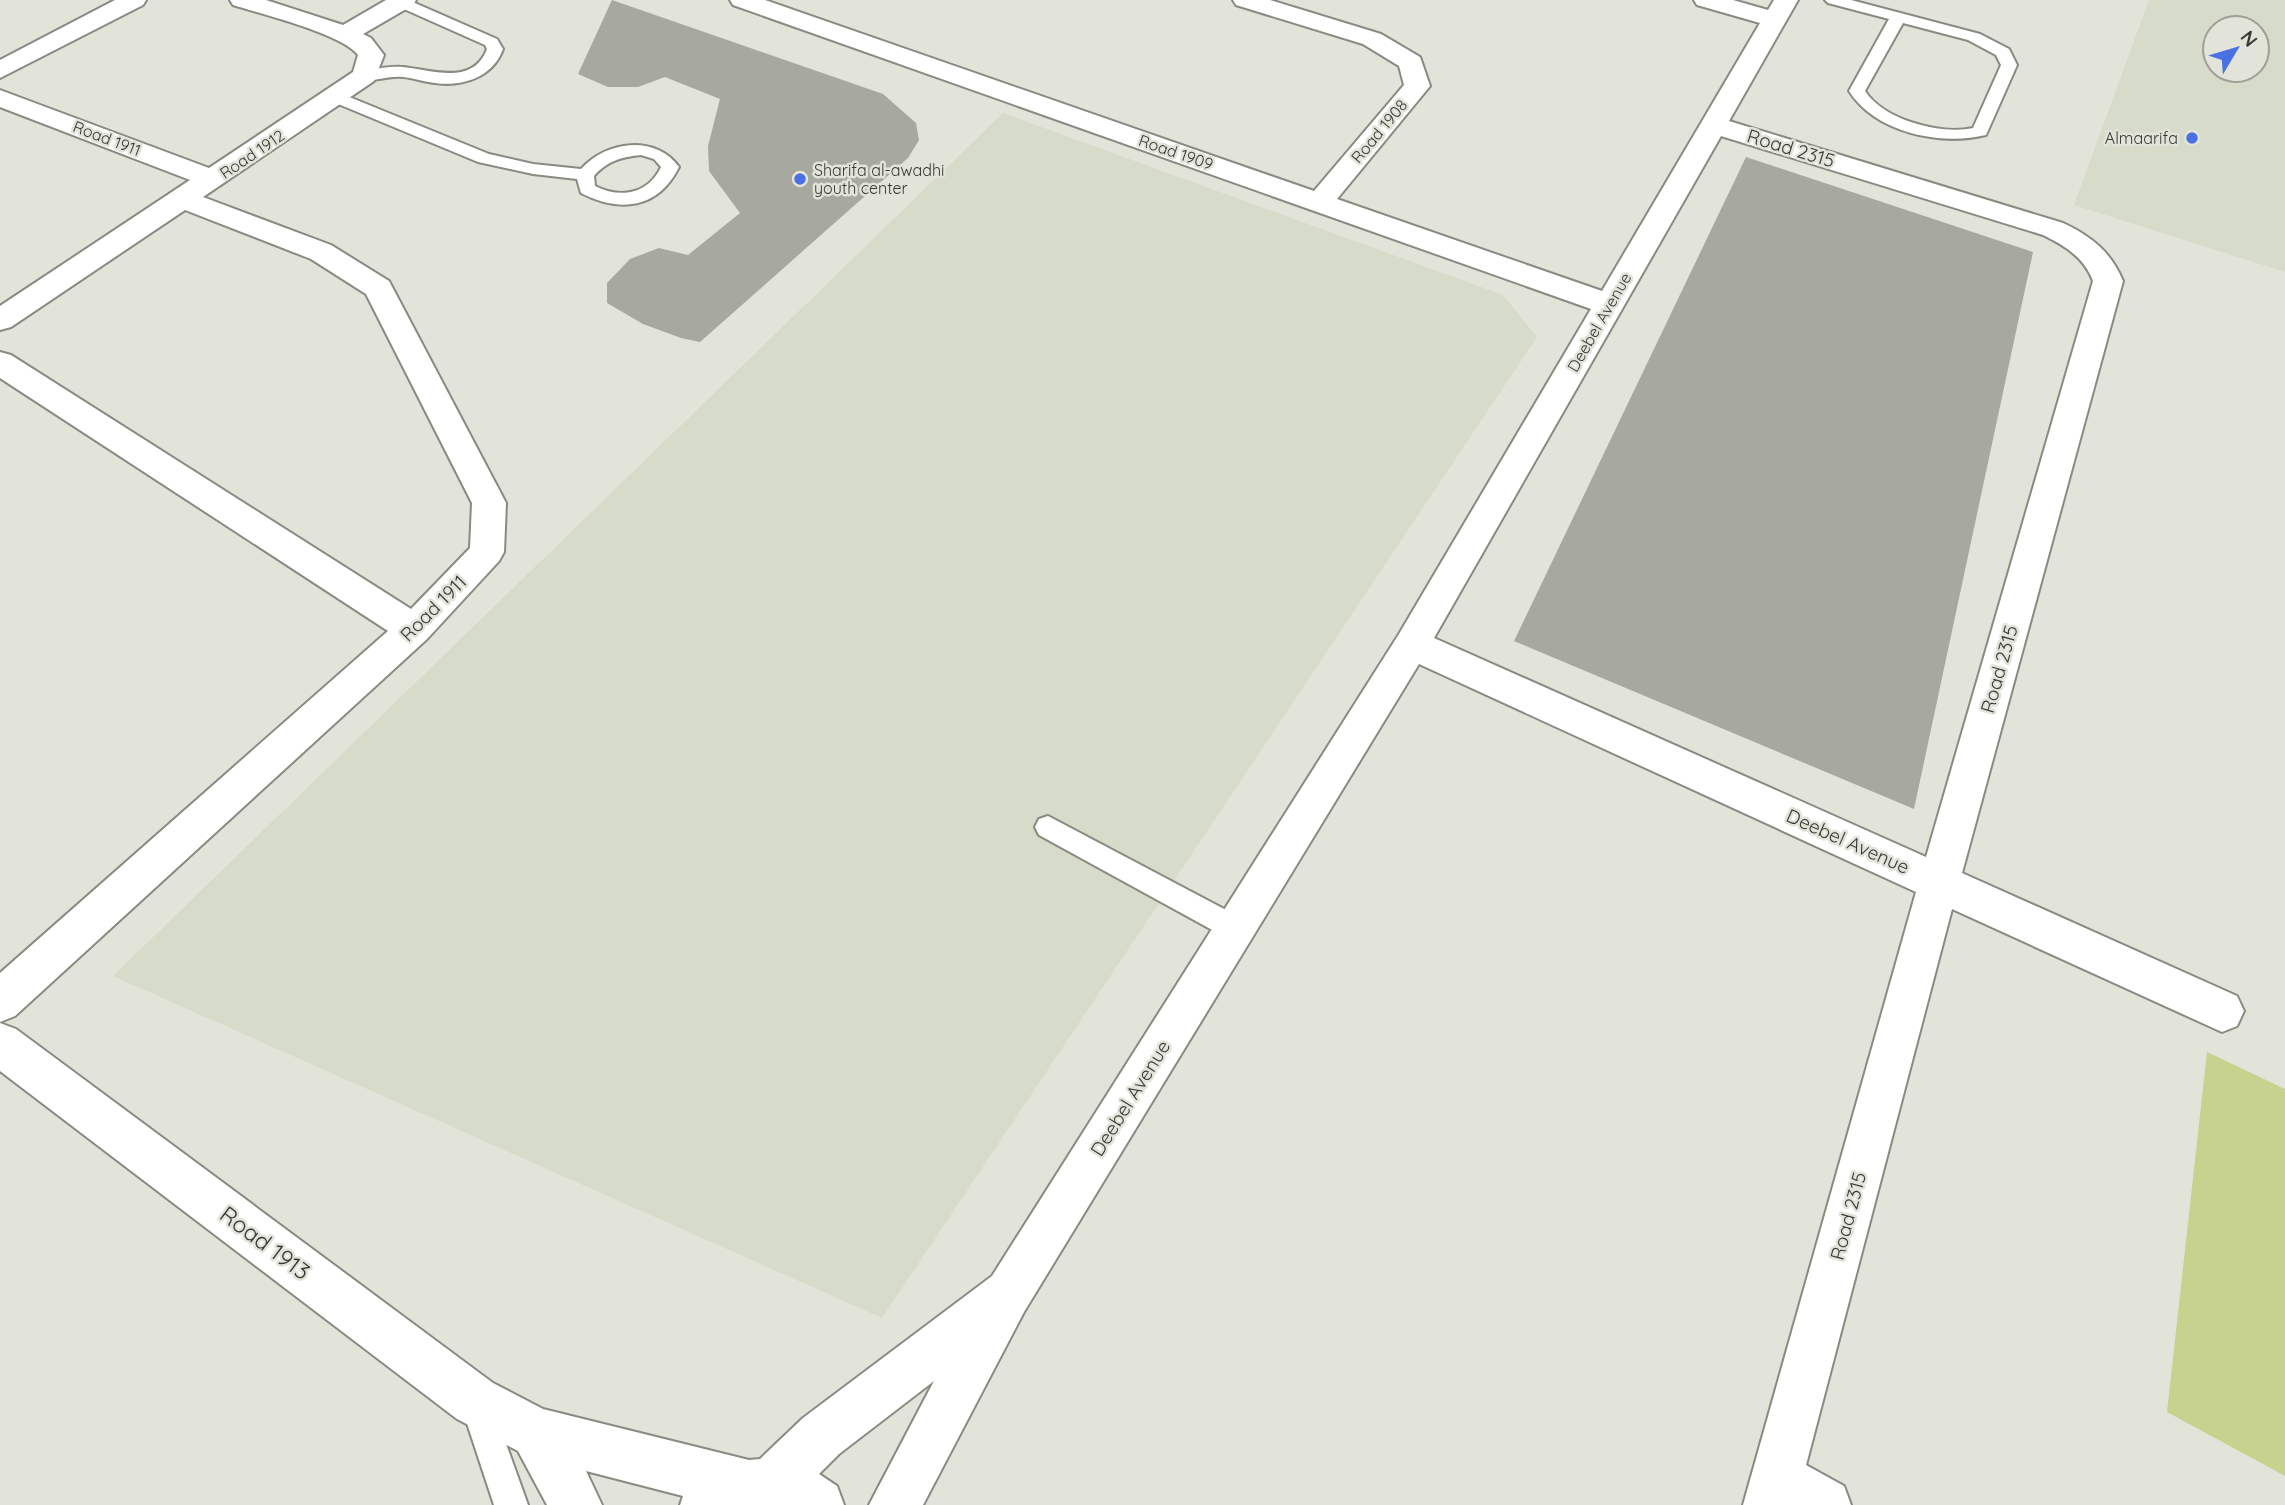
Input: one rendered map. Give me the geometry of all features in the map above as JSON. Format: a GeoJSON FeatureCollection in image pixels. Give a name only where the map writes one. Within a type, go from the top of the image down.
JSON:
{"type":"FeatureCollection","features":[{"type":"Feature","properties":{"kind":"street"},"geometry":{"type":"LineString","coordinates":[[0,71],[134,0]]}},
{"type":"Feature","properties":{"kind":"street"},"geometry":{"type":"LineString","coordinates":[[242,0],[345,34],[362,43],[370,55],[365,76]]}},
{"type":"Feature","properties":{"kind":"street","name":"Road 1909"},"geometry":{"type":"LineString","coordinates":[[742,0],[1609,304]]}},
{"type":"Feature","properties":{"kind":"street","name":"Road 1908"},"geometry":{"type":"LineString","coordinates":[[1245,0],[1373,39],[1411,62],[1417,86],[1319,202]]}},
{"type":"Feature","properties":{"kind":"street"},"geometry":{"type":"LineString","coordinates":[[1706,0],[1781,9]]}},
{"type":"Feature","properties":{"kind":"street"},"geometry":{"type":"LineString","coordinates":[[345,34],[402,1]]}},
{"type":"Feature","properties":{"kind":"street","name":"Deebel Avenue"},"geometry":{"type":"LineString","coordinates":[[742,1492],[821,1436],[1009,1293],[1412,644],[1781,9]]}},
{"type":"Feature","properties":{"kind":"street","name":"Road 1912"},"geometry":{"type":"LineString","coordinates":[[0,320],[365,76]]}},
{"type":"Feature","properties":{"kind":"street","name":"Road 1911"},"geometry":{"type":"LineString","coordinates":[[0,98],[213,179]]}},
{"type":"Feature","properties":{"kind":"street","name":"Road 2315"},"geometry":{"type":"LineString","coordinates":[[1713,125],[2053,229],[2075,240],[2092,253],[2103,267],[2108,282],[1938,882],[1773,1491],[1825,1505]]}},
{"type":"Feature","properties":{"kind":"street","name":"Road 1911"},"geometry":{"type":"LineString","coordinates":[[0,1001],[414,629],[487,552],[489,503],[378,288],[321,252],[183,199]]}},
{"type":"Feature","properties":{"kind":"street"},"geometry":{"type":"LineString","coordinates":[[0,363],[414,629]]}},
{"type":"Feature","properties":{"kind":"street","name":"Deebel Avenue"},"geometry":{"type":"LineString","coordinates":[[1412,644],[2222,1011]]}},
{"type":"Feature","properties":{"kind":"street","name":"Road 1913"},"geometry":{"type":"LineString","coordinates":[[0,1044],[475,1401],[536,1433],[742,1492],[793,1489],[818,1505]]}},
{"type":"Feature","properties":{"kind":"street"},"geometry":{"type":"LineString","coordinates":[[895,1505],[1009,1293]]}},
{"type":"Feature","properties":{"kind":"street"},"geometry":{"type":"LineString","coordinates":[[536,1433],[576,1505]]}},
{"type":"Feature","properties":{"kind":"lane"},"geometry":{"type":"LineString","coordinates":[[1833,0],[1898,17],[1986,41],[2003,52],[2008,65],[1980,131],[1972,135],[1948,135],[1878,114],[1860,99],[1857,91],[1898,17]]}},
{"type":"Feature","properties":{"kind":"lane"},"geometry":{"type":"LineString","coordinates":[[365,76],[391,72],[442,79],[458,78],[486,66],[493,58],[495,49],[491,42],[402,1]]}},
{"type":"Feature","properties":{"kind":"lane"},"geometry":{"type":"LineString","coordinates":[[337,97],[484,158],[533,169],[585,175]]}},
{"type":"Feature","properties":{"kind":"lane"},"geometry":{"type":"LineString","coordinates":[[1048,827],[1234,928]]}},
{"type":"Feature","properties":{"kind":"lane"},"geometry":{"type":"LineString","coordinates":[[475,1401],[511,1505]]}},
{"type":"Feature","properties":{"kind":"shaded area","name":"Almaarifa"},"geometry":{"type":"Polygon","coordinates":[[[2149,0],[2285,0],[2285,272],[2074,205],[2149,0]]]}},
{"type":"Feature","properties":{"kind":"shaded area"},"geometry":{"type":"Polygon","coordinates":[[[1003,113],[1503,295],[1537,337],[882,1318],[113,976],[1003,113]]]}},
{"type":"Feature","properties":{"kind":"green space"},"geometry":{"type":"Polygon","coordinates":[[[2207,1052],[2285,1089],[2285,1476],[2167,1412],[2207,1052]]]}},
{"type":"Feature","properties":{"kind":"building","name":"Sharifa al-awadhi youth center"},"geometry":{"type":"Polygon","coordinates":[[[612,0],[883,94],[916,123],[919,140],[908,158],[700,342],[643,324],[607,303],[607,283],[630,259],[659,248],[688,255],[740,213],[709,171],[708,146],[720,99],[665,77],[638,87],[608,87],[578,74],[612,0]]]}},
{"type":"Feature","properties":{"kind":"building"},"geometry":{"type":"Polygon","coordinates":[[[1746,157],[2033,252],[1914,809],[1514,641],[1746,157]]]}},
{"type":"Feature","properties":{"kind":"place","name":"Almaarifa"},"geometry":{"type":"Point","coordinates":[2192,138]}},
{"type":"Feature","properties":{"kind":"place","name":"Sharifa al-awadhi youth center"},"geometry":{"type":"Point","coordinates":[800,179]}}]}
